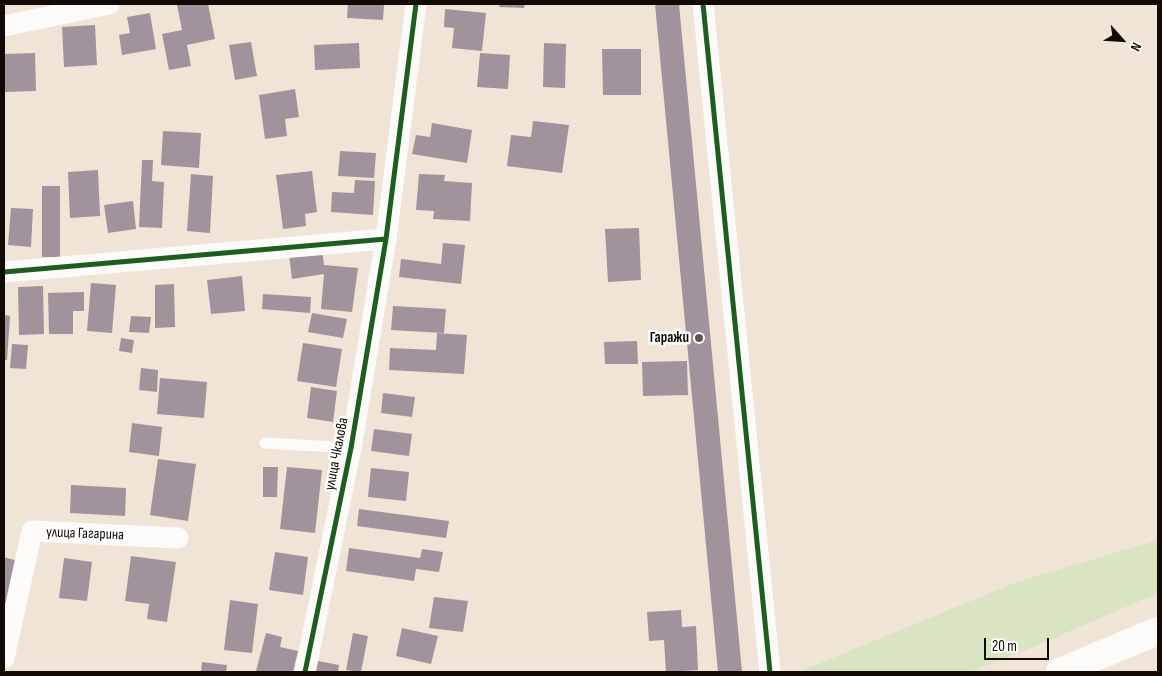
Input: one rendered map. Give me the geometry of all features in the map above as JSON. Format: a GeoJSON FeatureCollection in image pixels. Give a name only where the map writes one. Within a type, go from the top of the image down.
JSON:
{"type":"FeatureCollection","features":[{"type":"Feature","properties":{"kind":"main road"},"geometry":{"type":"LineString","coordinates":[[1060,672],[1158,630]]}},
{"type":"Feature","properties":{"kind":"street"},"geometry":{"type":"LineString","coordinates":[[4,26],[109,4]]}},
{"type":"Feature","properties":{"kind":"street","name":"улица Чкалова"},"geometry":{"type":"LineString","coordinates":[[305,672],[351,448],[386,239],[416,4]]}},
{"type":"Feature","properties":{"kind":"street"},"geometry":{"type":"LineString","coordinates":[[703,4],[770,672]]}},
{"type":"Feature","properties":{"kind":"street"},"geometry":{"type":"LineString","coordinates":[[4,272],[386,239]]}},
{"type":"Feature","properties":{"kind":"street","name":"улица Гагарина"},"geometry":{"type":"LineString","coordinates":[[4,658],[32,531],[178,538]]}},
{"type":"Feature","properties":{"kind":"lane","name":"улица Чкалова"},"geometry":{"type":"LineString","coordinates":[[265,443],[351,448]]}},
{"type":"Feature","properties":{"kind":"green space"},"geometry":{"type":"Polygon","coordinates":[[[1158,540],[1158,593],[1028,649],[969,672],[804,672],[806,669],[1017,582],[1158,540]]]}},
{"type":"Feature","properties":{"kind":"building"},"geometry":{"type":"Polygon","coordinates":[[[208,4],[215,39],[187,45],[191,66],[169,70],[162,34],[182,30],[177,5],[208,4]]]}},
{"type":"Feature","properties":{"kind":"building"},"geometry":{"type":"Polygon","coordinates":[[[348,4],[384,4],[383,20],[347,18],[348,4]]]}},
{"type":"Feature","properties":{"kind":"building"},"geometry":{"type":"Polygon","coordinates":[[[500,4],[525,4],[524,8],[499,7],[500,4]]]}},
{"type":"Feature","properties":{"kind":"building","name":"Гаражи"},"geometry":{"type":"Polygon","coordinates":[[[655,4],[679,4],[742,672],[718,672],[655,4]]]}},
{"type":"Feature","properties":{"kind":"building"},"geometry":{"type":"Polygon","coordinates":[[[445,9],[486,13],[482,51],[452,48],[454,28],[444,27],[445,9]]]}},
{"type":"Feature","properties":{"kind":"building"},"geometry":{"type":"Polygon","coordinates":[[[150,13],[156,49],[122,55],[119,35],[130,33],[127,17],[150,13]]]}},
{"type":"Feature","properties":{"kind":"building"},"geometry":{"type":"Polygon","coordinates":[[[95,25],[97,65],[64,67],[62,27],[95,25]]]}},
{"type":"Feature","properties":{"kind":"building"},"geometry":{"type":"Polygon","coordinates":[[[251,42],[257,76],[235,80],[229,45],[251,42]]]}},
{"type":"Feature","properties":{"kind":"building"},"geometry":{"type":"Polygon","coordinates":[[[359,43],[360,68],[315,70],[314,45],[359,43]]]}},
{"type":"Feature","properties":{"kind":"building"},"geometry":{"type":"Polygon","coordinates":[[[544,43],[566,44],[565,88],[543,87],[544,43]]]}},
{"type":"Feature","properties":{"kind":"building"},"geometry":{"type":"Polygon","coordinates":[[[602,49],[641,49],[641,95],[603,95],[602,49]]]}},
{"type":"Feature","properties":{"kind":"building"},"geometry":{"type":"Polygon","coordinates":[[[35,53],[36,91],[4,92],[4,54],[35,53]]]}},
{"type":"Feature","properties":{"kind":"building"},"geometry":{"type":"Polygon","coordinates":[[[480,53],[510,55],[508,89],[477,87],[480,53]]]}},
{"type":"Feature","properties":{"kind":"building"},"geometry":{"type":"Polygon","coordinates":[[[295,89],[299,117],[285,119],[287,136],[265,139],[259,95],[295,89]]]}},
{"type":"Feature","properties":{"kind":"building"},"geometry":{"type":"Polygon","coordinates":[[[533,121],[569,125],[562,173],[507,166],[511,135],[531,137],[533,121]]]}},
{"type":"Feature","properties":{"kind":"building"},"geometry":{"type":"Polygon","coordinates":[[[432,123],[472,130],[467,163],[412,154],[416,135],[430,137],[432,123]]]}},
{"type":"Feature","properties":{"kind":"building"},"geometry":{"type":"Polygon","coordinates":[[[163,131],[201,133],[199,168],[161,165],[163,131]]]}},
{"type":"Feature","properties":{"kind":"building"},"geometry":{"type":"Polygon","coordinates":[[[340,151],[376,153],[374,178],[338,176],[340,151]]]}},
{"type":"Feature","properties":{"kind":"building"},"geometry":{"type":"Polygon","coordinates":[[[142,160],[153,160],[152,181],[164,182],[162,228],[139,227],[142,160]]]}},
{"type":"Feature","properties":{"kind":"building"},"geometry":{"type":"Polygon","coordinates":[[[98,170],[100,216],[70,218],[68,172],[98,170]]]}},
{"type":"Feature","properties":{"kind":"building"},"geometry":{"type":"Polygon","coordinates":[[[312,171],[317,212],[305,214],[306,226],[283,229],[276,175],[312,171]]]}},
{"type":"Feature","properties":{"kind":"building"},"geometry":{"type":"Polygon","coordinates":[[[191,174],[213,176],[210,233],[187,231],[191,174]]]}},
{"type":"Feature","properties":{"kind":"building"},"geometry":{"type":"Polygon","coordinates":[[[419,174],[445,175],[444,181],[472,183],[470,221],[433,219],[434,211],[416,210],[419,174]]]}},
{"type":"Feature","properties":{"kind":"building"},"geometry":{"type":"Polygon","coordinates":[[[355,180],[375,181],[373,215],[331,212],[332,192],[354,193],[355,180]]]}},
{"type":"Feature","properties":{"kind":"building"},"geometry":{"type":"Polygon","coordinates":[[[42,186],[60,186],[60,257],[42,257],[42,186]]]}},
{"type":"Feature","properties":{"kind":"building"},"geometry":{"type":"Polygon","coordinates":[[[133,201],[136,229],[108,233],[104,205],[133,201]]]}},
{"type":"Feature","properties":{"kind":"building"},"geometry":{"type":"Polygon","coordinates":[[[11,208],[33,209],[31,247],[8,245],[11,208]]]}},
{"type":"Feature","properties":{"kind":"building"},"geometry":{"type":"Polygon","coordinates":[[[639,228],[641,280],[608,282],[605,229],[639,228]]]}},
{"type":"Feature","properties":{"kind":"building"},"geometry":{"type":"Polygon","coordinates":[[[443,243],[465,245],[461,284],[399,277],[401,259],[441,264],[443,243]]]}},
{"type":"Feature","properties":{"kind":"building"},"geometry":{"type":"Polygon","coordinates":[[[322,248],[324,265],[358,268],[352,312],[321,309],[324,274],[292,279],[289,254],[322,248]]]}},
{"type":"Feature","properties":{"kind":"building"},"geometry":{"type":"Polygon","coordinates":[[[242,276],[245,311],[211,314],[207,280],[242,276]]]}},
{"type":"Feature","properties":{"kind":"building"},"geometry":{"type":"Polygon","coordinates":[[[91,283],[116,285],[112,333],[87,331],[91,283]]]}},
{"type":"Feature","properties":{"kind":"building"},"geometry":{"type":"Polygon","coordinates":[[[174,284],[175,327],[155,328],[155,285],[174,284]]]}},
{"type":"Feature","properties":{"kind":"building"},"geometry":{"type":"Polygon","coordinates":[[[43,286],[44,334],[19,335],[18,287],[43,286]]]}},
{"type":"Feature","properties":{"kind":"building"},"geometry":{"type":"Polygon","coordinates":[[[84,292],[84,311],[73,311],[73,334],[49,334],[48,293],[84,292]]]}},
{"type":"Feature","properties":{"kind":"building"},"geometry":{"type":"Polygon","coordinates":[[[263,294],[311,297],[310,313],[262,309],[263,294]]]}},
{"type":"Feature","properties":{"kind":"building"},"geometry":{"type":"Polygon","coordinates":[[[393,306],[446,309],[444,333],[391,330],[393,306]]]}},
{"type":"Feature","properties":{"kind":"building"},"geometry":{"type":"Polygon","coordinates":[[[312,313],[347,319],[343,338],[308,332],[312,313]]]}},
{"type":"Feature","properties":{"kind":"building"},"geometry":{"type":"Polygon","coordinates":[[[4,315],[10,316],[7,360],[4,360],[4,315]]]}},
{"type":"Feature","properties":{"kind":"building"},"geometry":{"type":"Polygon","coordinates":[[[131,316],[151,317],[149,333],[129,332],[131,316]]]}},
{"type":"Feature","properties":{"kind":"building"},"geometry":{"type":"Polygon","coordinates":[[[437,333],[467,335],[464,374],[389,370],[390,348],[436,350],[437,333]]]}},
{"type":"Feature","properties":{"kind":"building"},"geometry":{"type":"Polygon","coordinates":[[[121,338],[134,340],[132,353],[119,351],[121,338]]]}},
{"type":"Feature","properties":{"kind":"building"},"geometry":{"type":"Polygon","coordinates":[[[637,341],[638,364],[605,364],[604,342],[637,341]]]}},
{"type":"Feature","properties":{"kind":"building"},"geometry":{"type":"Polygon","coordinates":[[[303,343],[342,349],[336,387],[297,381],[303,343]]]}},
{"type":"Feature","properties":{"kind":"building"},"geometry":{"type":"Polygon","coordinates":[[[12,344],[28,345],[26,369],[10,368],[12,344]]]}},
{"type":"Feature","properties":{"kind":"building"},"geometry":{"type":"Polygon","coordinates":[[[687,361],[688,395],[643,396],[642,362],[687,361]]]}},
{"type":"Feature","properties":{"kind":"building"},"geometry":{"type":"Polygon","coordinates":[[[141,368],[158,370],[157,392],[139,390],[141,368]]]}},
{"type":"Feature","properties":{"kind":"building"},"geometry":{"type":"Polygon","coordinates":[[[160,378],[207,382],[204,418],[157,414],[160,378]]]}},
{"type":"Feature","properties":{"kind":"building"},"geometry":{"type":"Polygon","coordinates":[[[311,387],[337,391],[333,422],[307,418],[311,387]]]}},
{"type":"Feature","properties":{"kind":"building"},"geometry":{"type":"Polygon","coordinates":[[[383,393],[415,397],[412,417],[381,413],[383,393]]]}},
{"type":"Feature","properties":{"kind":"building"},"geometry":{"type":"Polygon","coordinates":[[[132,423],[162,427],[159,456],[129,452],[132,423]]]}},
{"type":"Feature","properties":{"kind":"building"},"geometry":{"type":"Polygon","coordinates":[[[374,429],[412,434],[409,456],[371,451],[374,429]]]}},
{"type":"Feature","properties":{"kind":"building"},"geometry":{"type":"Polygon","coordinates":[[[158,459],[196,464],[188,521],[150,515],[158,459]]]}},
{"type":"Feature","properties":{"kind":"building"},"geometry":{"type":"Polygon","coordinates":[[[263,467],[278,467],[277,497],[263,497],[263,467]]]}},
{"type":"Feature","properties":{"kind":"building"},"geometry":{"type":"Polygon","coordinates":[[[287,467],[322,470],[315,533],[280,529],[287,467]]]}},
{"type":"Feature","properties":{"kind":"building"},"geometry":{"type":"Polygon","coordinates":[[[371,468],[409,472],[406,501],[368,497],[371,468]]]}},
{"type":"Feature","properties":{"kind":"building"},"geometry":{"type":"Polygon","coordinates":[[[71,485],[126,488],[125,516],[70,513],[71,485]]]}},
{"type":"Feature","properties":{"kind":"building"},"geometry":{"type":"Polygon","coordinates":[[[359,509],[449,521],[446,538],[357,526],[359,509]]]}},
{"type":"Feature","properties":{"kind":"building"},"geometry":{"type":"Polygon","coordinates":[[[349,548],[420,558],[422,549],[443,552],[439,572],[416,569],[414,581],[346,571],[349,548]]]}},
{"type":"Feature","properties":{"kind":"building"},"geometry":{"type":"Polygon","coordinates":[[[275,552],[308,557],[303,595],[269,590],[275,552]]]}},
{"type":"Feature","properties":{"kind":"building"},"geometry":{"type":"Polygon","coordinates":[[[131,556],[176,562],[167,622],[147,619],[149,604],[125,601],[131,556]]]}},
{"type":"Feature","properties":{"kind":"building"},"geometry":{"type":"Polygon","coordinates":[[[4,557],[18,561],[4,612],[4,557]]]}},
{"type":"Feature","properties":{"kind":"building"},"geometry":{"type":"Polygon","coordinates":[[[64,558],[92,562],[87,601],[59,598],[64,558]]]}},
{"type":"Feature","properties":{"kind":"building"},"geometry":{"type":"Polygon","coordinates":[[[434,597],[468,601],[463,632],[429,628],[434,597]]]}},
{"type":"Feature","properties":{"kind":"building"},"geometry":{"type":"Polygon","coordinates":[[[230,600],[258,604],[252,653],[224,650],[230,600]]]}},
{"type":"Feature","properties":{"kind":"building"},"geometry":{"type":"Polygon","coordinates":[[[681,610],[682,627],[696,626],[698,670],[666,672],[664,640],[649,641],[647,612],[681,610]]]}},
{"type":"Feature","properties":{"kind":"building"},"geometry":{"type":"Polygon","coordinates":[[[402,628],[438,636],[431,664],[396,656],[402,628]]]}},
{"type":"Feature","properties":{"kind":"building"},"geometry":{"type":"Polygon","coordinates":[[[266,633],[282,637],[280,647],[298,651],[293,672],[256,671],[266,633]]]}},
{"type":"Feature","properties":{"kind":"building"},"geometry":{"type":"Polygon","coordinates":[[[353,633],[368,636],[361,672],[346,670],[353,633]]]}},
{"type":"Feature","properties":{"kind":"building"},"geometry":{"type":"Polygon","coordinates":[[[318,661],[339,665],[338,672],[316,672],[318,661]]]}},
{"type":"Feature","properties":{"kind":"building"},"geometry":{"type":"Polygon","coordinates":[[[202,662],[227,665],[226,672],[201,672],[202,662]]]}},
{"type":"Feature","properties":{"kind":"cycle path"},"geometry":{"type":"LineString","coordinates":[[305,672],[351,448],[386,239],[416,4]]}},
{"type":"Feature","properties":{"kind":"cycle path"},"geometry":{"type":"LineString","coordinates":[[703,4],[770,672]]}},
{"type":"Feature","properties":{"kind":"cycle path"},"geometry":{"type":"LineString","coordinates":[[4,272],[386,239]]}},
{"type":"Feature","properties":{"kind":"place","name":"Гаражи"},"geometry":{"type":"Point","coordinates":[699,338]}}]}
